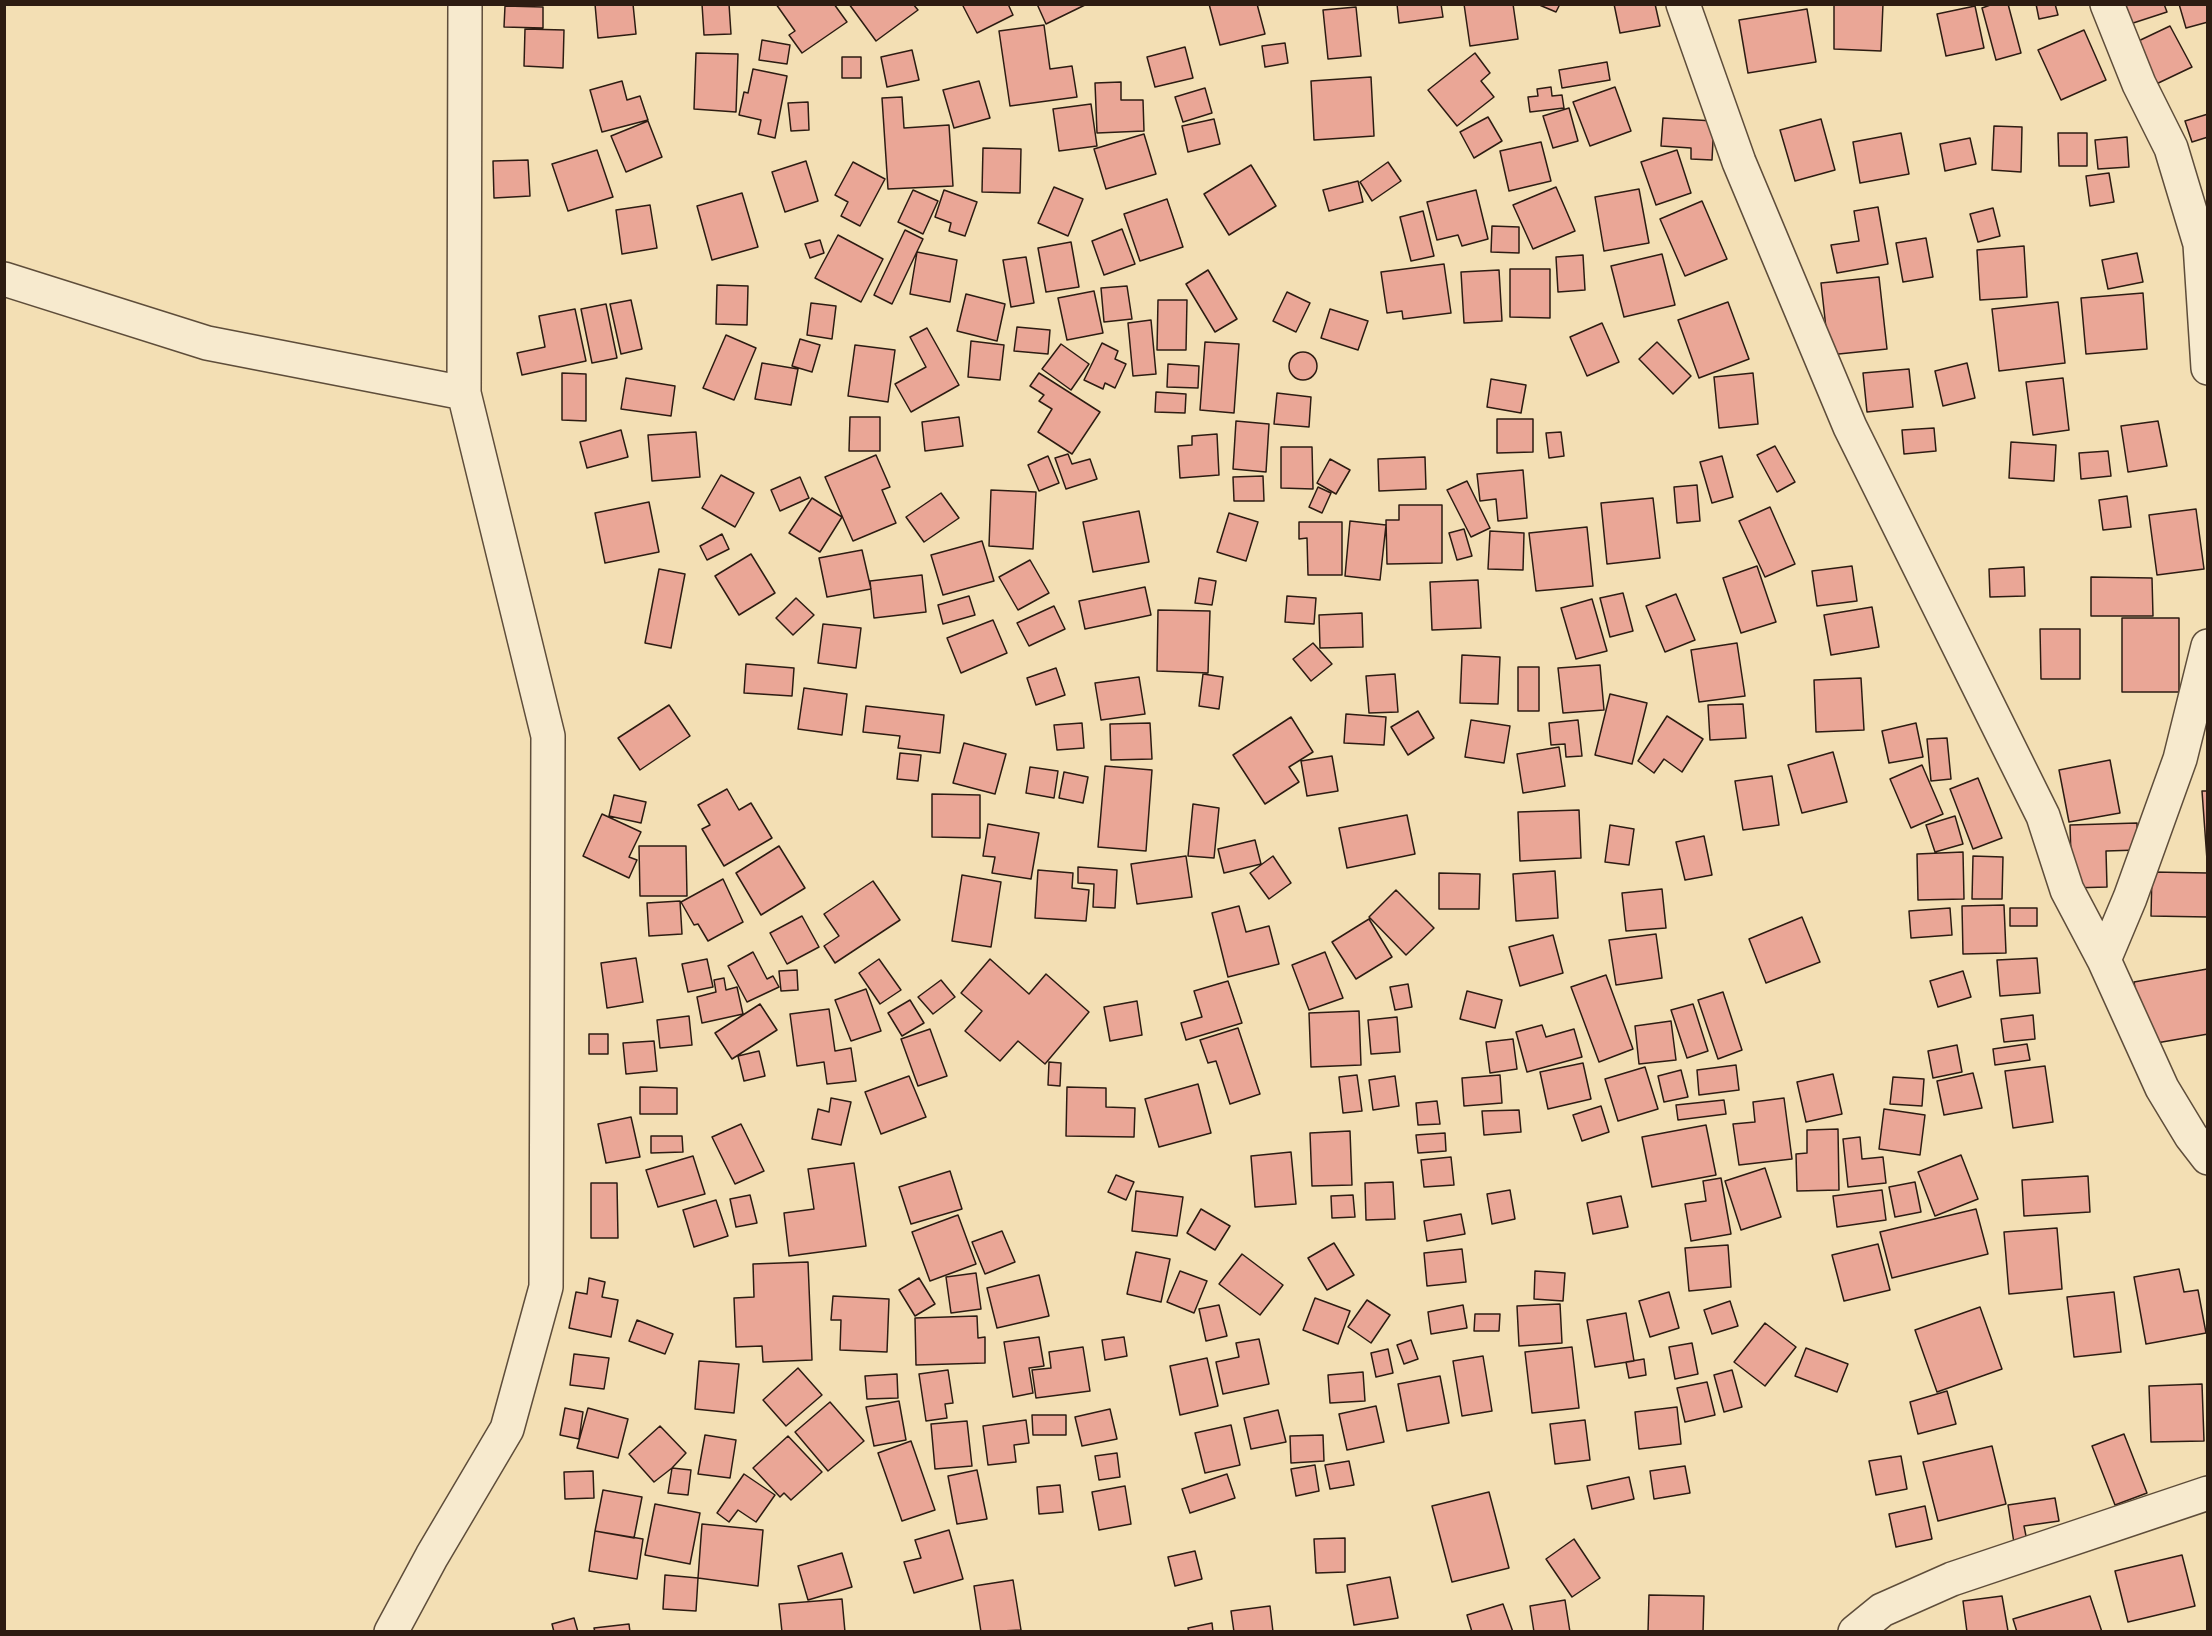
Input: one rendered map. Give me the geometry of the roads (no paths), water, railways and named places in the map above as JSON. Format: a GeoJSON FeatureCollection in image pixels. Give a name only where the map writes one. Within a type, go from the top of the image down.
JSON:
{"type":"FeatureCollection","features":[{"type":"Feature","properties":{"kind":"street"},"geometry":{"type":"LineString","coordinates":[[391,1632],[432,1556],[507,1428],[546,1287],[548,736],[464,393],[465,4]]}},
{"type":"Feature","properties":{"kind":"street"},"geometry":{"type":"LineString","coordinates":[[1683,4],[1739,162],[1850,427],[2043,816],[2067,890],[2104,960],[2162,1088],[2191,1137],[2208,1158]]}},
{"type":"Feature","properties":{"kind":"street"},"geometry":{"type":"LineString","coordinates":[[2107,4],[2139,84],[2171,148],[2200,244],[2208,369]]}},
{"type":"Feature","properties":{"kind":"street"},"geometry":{"type":"LineString","coordinates":[[4,279],[207,343],[464,393]]}},
{"type":"Feature","properties":{"kind":"street"},"geometry":{"type":"LineString","coordinates":[[2104,960],[2130,898],[2180,759],[2208,646]]}},
{"type":"Feature","properties":{"kind":"street"},"geometry":{"type":"LineString","coordinates":[[1856,1632],[1882,1610],[1952,1579],[2208,1493]]}}]}
